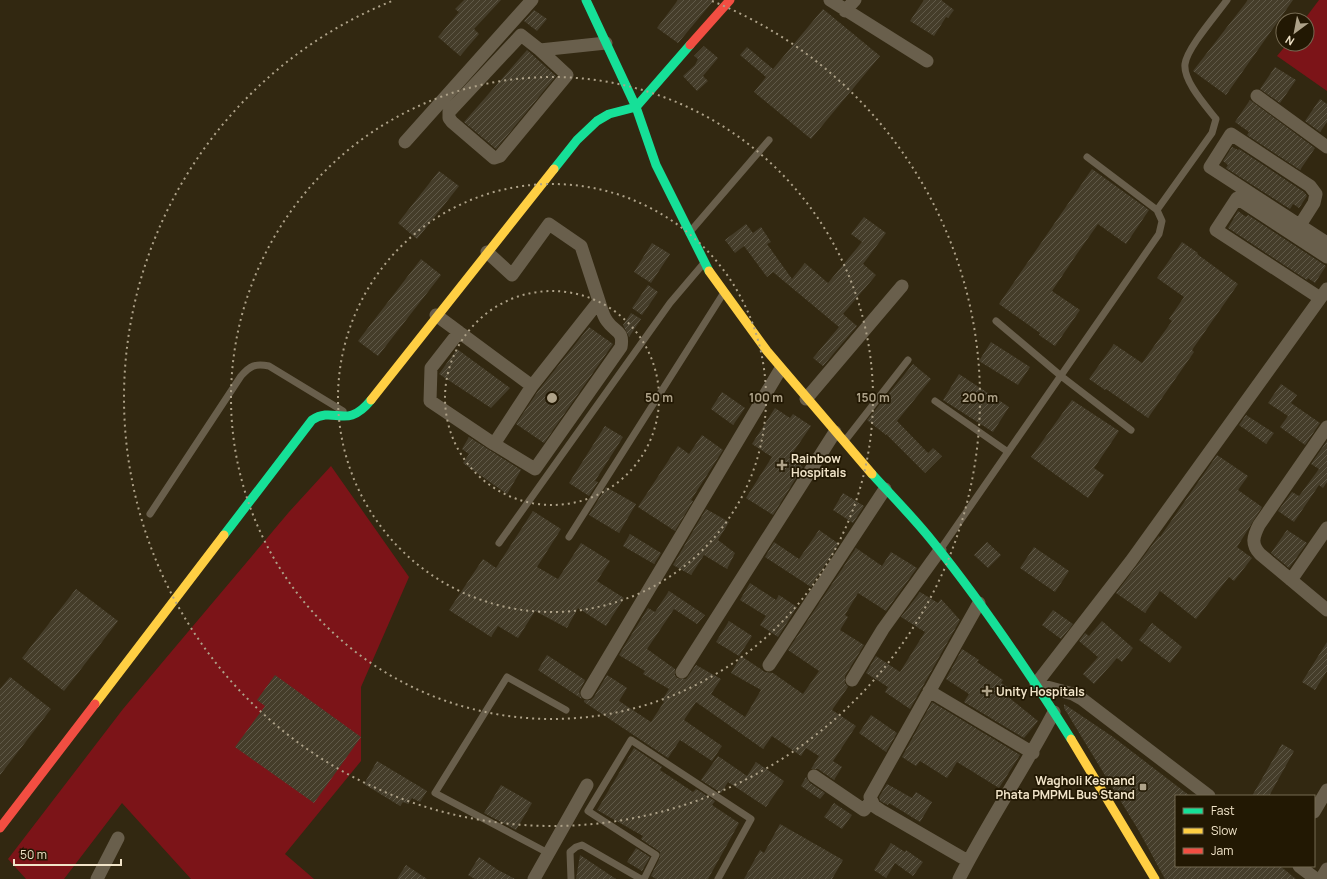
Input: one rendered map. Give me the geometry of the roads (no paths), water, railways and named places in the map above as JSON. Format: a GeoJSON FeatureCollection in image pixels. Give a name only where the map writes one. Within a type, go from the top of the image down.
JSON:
{"type":"FeatureCollection","features":[{"type":"Feature","properties":{"kind":"street"},"geometry":{"type":"LineString","coordinates":[[405,142],[532,0]]}},
{"type":"Feature","properties":{"kind":"street"},"geometry":{"type":"LineString","coordinates":[[586,0],[636,106],[656,165],[704,263],[780,370],[940,550],[979,603],[1054,712],[1105,792],[1155,879]]}},
{"type":"Feature","properties":{"kind":"street"},"geometry":{"type":"LineString","coordinates":[[0,828],[312,420],[318,415],[326,414],[351,416],[363,409],[436,315],[577,140],[598,118],[615,111],[636,106],[730,0]]}},
{"type":"Feature","properties":{"kind":"street"},"geometry":{"type":"LineString","coordinates":[[830,0],[845,11],[927,61]]}},
{"type":"Feature","properties":{"kind":"street"},"geometry":{"type":"LineString","coordinates":[[845,11],[855,0]]}},
{"type":"Feature","properties":{"kind":"street"},"geometry":{"type":"LineString","coordinates":[[540,50],[567,76],[500,156],[494,158],[452,122],[449,118],[450,112],[521,35],[540,50],[606,43]]}},
{"type":"Feature","properties":{"kind":"street"},"geometry":{"type":"LineString","coordinates":[[1257,96],[1327,147]]}},
{"type":"Feature","properties":{"kind":"street"},"geometry":{"type":"LineString","coordinates":[[1300,225],[1314,204],[1316,194],[1310,186],[1231,134],[1210,167],[1327,243]]}},
{"type":"Feature","properties":{"kind":"street"},"geometry":{"type":"LineString","coordinates":[[1036,684],[1131,562],[1324,294],[1216,230],[1237,198],[1327,257]]}},
{"type":"Feature","properties":{"kind":"street"},"geometry":{"type":"LineString","coordinates":[[459,332],[430,368],[430,401],[494,444],[535,469],[621,347],[623,338],[607,321],[581,246],[549,224],[512,275],[488,252]]}},
{"type":"Feature","properties":{"kind":"street"},"geometry":{"type":"LineString","coordinates":[[806,399],[902,286]]}},
{"type":"Feature","properties":{"kind":"street"},"geometry":{"type":"LineString","coordinates":[[494,444],[532,386],[599,301]]}},
{"type":"Feature","properties":{"kind":"street"},"geometry":{"type":"LineString","coordinates":[[436,315],[532,386]]}},
{"type":"Feature","properties":{"kind":"street"},"geometry":{"type":"LineString","coordinates":[[588,693],[780,370]]}},
{"type":"Feature","properties":{"kind":"street"},"geometry":{"type":"LineString","coordinates":[[1327,427],[1254,535],[1253,545],[1291,580],[1327,610]]}},
{"type":"Feature","properties":{"kind":"street"},"geometry":{"type":"LineString","coordinates":[[682,672],[835,432]]}},
{"type":"Feature","properties":{"kind":"street"},"geometry":{"type":"LineString","coordinates":[[769,665],[885,488]]}},
{"type":"Feature","properties":{"kind":"street"},"geometry":{"type":"LineString","coordinates":[[1291,580],[1327,528]]}},
{"type":"Feature","properties":{"kind":"street"},"geometry":{"type":"LineString","coordinates":[[852,680],[883,629],[940,550]]}},
{"type":"Feature","properties":{"kind":"street"},"geometry":{"type":"LineString","coordinates":[[968,861],[880,810],[874,806],[870,797],[979,603]]}},
{"type":"Feature","properties":{"kind":"street"},"geometry":{"type":"LineString","coordinates":[[1036,684],[1073,694],[1082,699],[1208,795]]}},
{"type":"Feature","properties":{"kind":"street"},"geometry":{"type":"LineString","coordinates":[[929,691],[1033,754]]}},
{"type":"Feature","properties":{"kind":"street"},"geometry":{"type":"LineString","coordinates":[[958,879],[1033,754],[1054,712]]}},
{"type":"Feature","properties":{"kind":"street"},"geometry":{"type":"LineString","coordinates":[[814,776],[864,810],[871,802]]}},
{"type":"Feature","properties":{"kind":"street"},"geometry":{"type":"LineString","coordinates":[[534,879],[587,785]]}},
{"type":"Feature","properties":{"kind":"street"},"geometry":{"type":"LineString","coordinates":[[1315,810],[1327,790]]}},
{"type":"Feature","properties":{"kind":"street"},"geometry":{"type":"LineString","coordinates":[[97,879],[118,838]]}},
{"type":"Feature","properties":{"kind":"street"},"geometry":{"type":"LineString","coordinates":[[1300,867],[1316,879]]}},
{"type":"Feature","properties":{"kind":"street"},"geometry":{"type":"LineString","coordinates":[[1321,879],[1327,869]]}},
{"type":"Feature","properties":{"kind":"lane"},"geometry":{"type":"LineString","coordinates":[[1157,210],[1212,133],[1216,119],[1194,91],[1185,64],[1190,51],[1227,0]]}},
{"type":"Feature","properties":{"kind":"lane"},"geometry":{"type":"LineString","coordinates":[[689,233],[769,140]]}},
{"type":"Feature","properties":{"kind":"lane"},"geometry":{"type":"LineString","coordinates":[[940,550],[1156,239],[1162,221],[1157,210],[1087,157]]}},
{"type":"Feature","properties":{"kind":"lane"},"geometry":{"type":"LineString","coordinates":[[499,543],[670,303],[704,263]]}},
{"type":"Feature","properties":{"kind":"lane"},"geometry":{"type":"LineString","coordinates":[[569,537],[724,293]]}},
{"type":"Feature","properties":{"kind":"lane"},"geometry":{"type":"LineString","coordinates":[[996,321],[1060,376],[1131,430]]}},
{"type":"Feature","properties":{"kind":"lane"},"geometry":{"type":"LineString","coordinates":[[844,442],[908,360]]}},
{"type":"Feature","properties":{"kind":"lane"},"geometry":{"type":"LineString","coordinates":[[150,514],[241,376],[250,366],[258,364],[269,366],[351,416]]}},
{"type":"Feature","properties":{"kind":"lane"},"geometry":{"type":"LineString","coordinates":[[935,401],[1008,452]]}},
{"type":"Feature","properties":{"kind":"lane"},"geometry":{"type":"LineString","coordinates":[[548,854],[435,793],[507,677],[566,710]]}},
{"type":"Feature","properties":{"kind":"lane"},"geometry":{"type":"LineString","coordinates":[[644,879],[656,855],[588,812],[631,740],[751,819],[718,879]]}},
{"type":"Feature","properties":{"kind":"lane"},"geometry":{"type":"LineString","coordinates":[[571,879],[570,852],[576,847],[582,845],[640,879]]}},
{"type":"Feature","properties":{"kind":"place","name":"Rainbow Hospitals"},"geometry":{"type":"Point","coordinates":[782,465]}},
{"type":"Feature","properties":{"kind":"place","name":"Unity Hospitals"},"geometry":{"type":"Point","coordinates":[987,691]}},
{"type":"Feature","properties":{"kind":"place","name":"Wagholi Kesnand Phata PMPML Bus Stand"},"geometry":{"type":"Point","coordinates":[1143,787]}}]}
